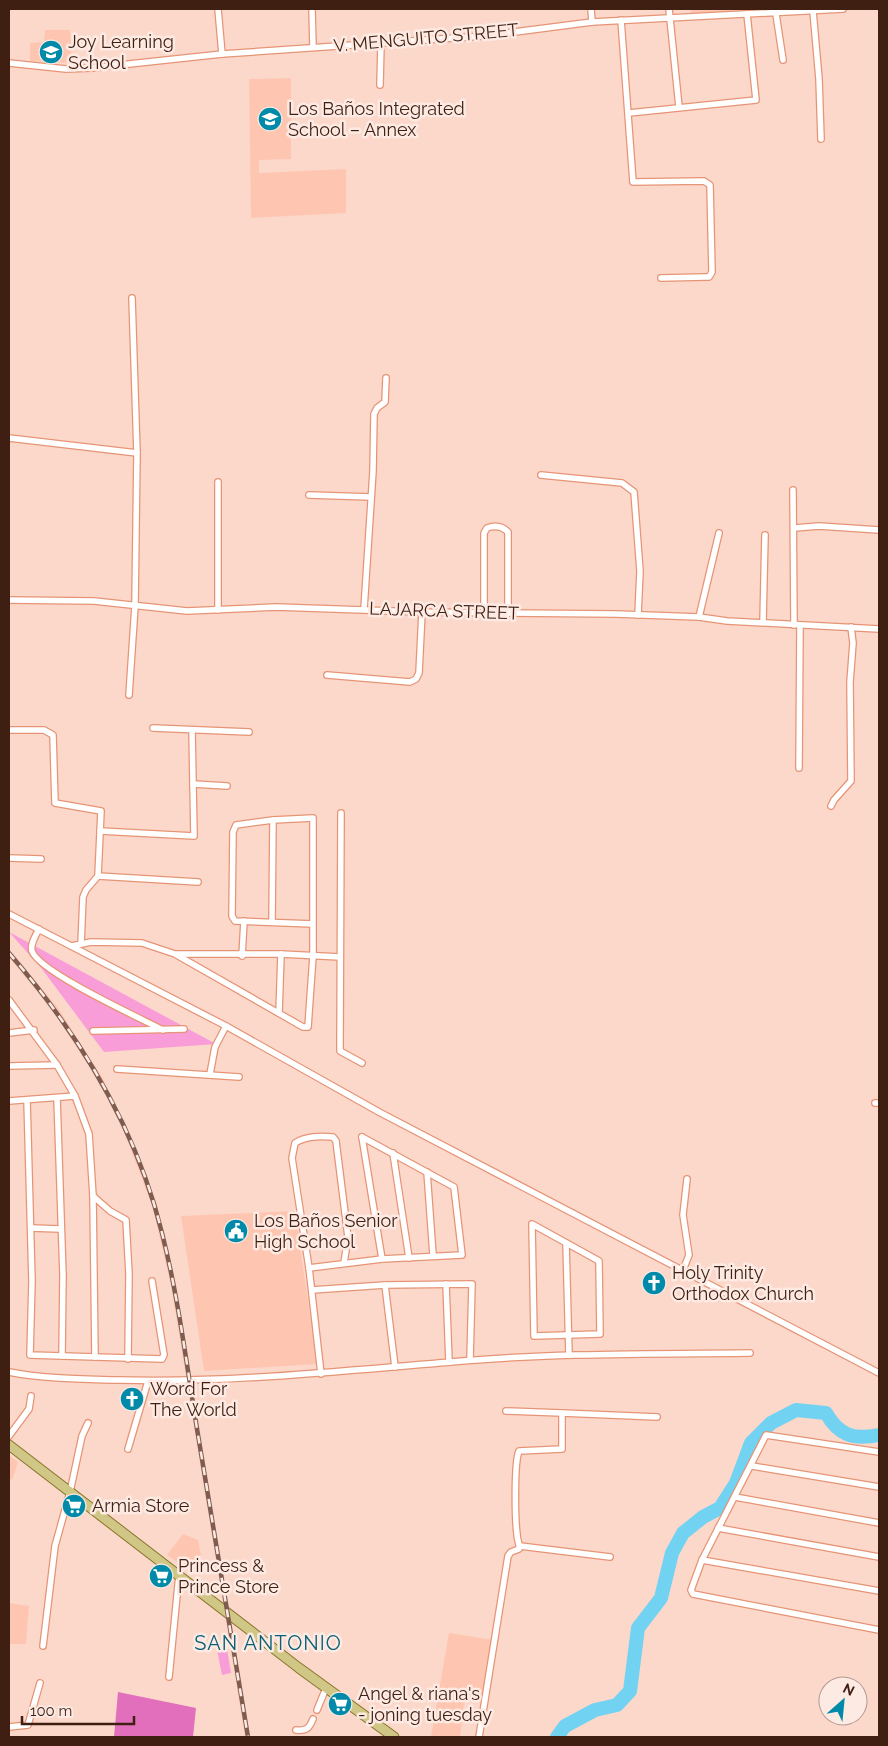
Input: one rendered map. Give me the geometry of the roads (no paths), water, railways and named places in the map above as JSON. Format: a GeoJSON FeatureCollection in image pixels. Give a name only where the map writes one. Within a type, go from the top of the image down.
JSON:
{"type":"FeatureCollection","features":[{"type":"Feature","properties":{"kind":"main road"},"geometry":{"type":"LineString","coordinates":[[9,1446],[179,1574],[383,1734],[394,1737]]}},
{"type":"Feature","properties":{"kind":"street"},"geometry":{"type":"LineString","coordinates":[[218,9],[222,54]]}},
{"type":"Feature","properties":{"kind":"street"},"geometry":{"type":"LineString","coordinates":[[312,9],[313,47]]}},
{"type":"Feature","properties":{"kind":"street"},"geometry":{"type":"LineString","coordinates":[[591,9],[592,22]]}},
{"type":"Feature","properties":{"kind":"street"},"geometry":{"type":"LineString","coordinates":[[669,9],[680,108]]}},
{"type":"Feature","properties":{"kind":"street","name":"V. MENGUITO STREET"},"geometry":{"type":"LineString","coordinates":[[9,63],[66,69],[92,68],[222,54],[484,36],[592,22],[669,16],[776,14],[843,9]]}},
{"type":"Feature","properties":{"kind":"street"},"geometry":{"type":"LineString","coordinates":[[813,11],[819,80],[821,139]]}},
{"type":"Feature","properties":{"kind":"street"},"geometry":{"type":"LineString","coordinates":[[629,113],[756,100],[747,14]]}},
{"type":"Feature","properties":{"kind":"street"},"geometry":{"type":"LineString","coordinates":[[776,14],[783,60]]}},
{"type":"Feature","properties":{"kind":"street"},"geometry":{"type":"LineString","coordinates":[[621,20],[633,182],[704,181],[710,185],[712,272],[709,276],[705,277],[661,278]]}},
{"type":"Feature","properties":{"kind":"street"},"geometry":{"type":"LineString","coordinates":[[380,85],[381,43]]}},
{"type":"Feature","properties":{"kind":"street"},"geometry":{"type":"LineString","coordinates":[[129,695],[135,606],[137,452],[132,298]]}},
{"type":"Feature","properties":{"kind":"street"},"geometry":{"type":"LineString","coordinates":[[364,608],[374,414],[377,408],[385,402],[386,378]]}},
{"type":"Feature","properties":{"kind":"street"},"geometry":{"type":"LineString","coordinates":[[9,438],[137,452]]}},
{"type":"Feature","properties":{"kind":"street"},"geometry":{"type":"LineString","coordinates":[[541,475],[622,482],[632,490],[635,495],[639,536],[638,615]]}},
{"type":"Feature","properties":{"kind":"street"},"geometry":{"type":"LineString","coordinates":[[218,482],[218,610]]}},
{"type":"Feature","properties":{"kind":"street"},"geometry":{"type":"LineString","coordinates":[[793,490],[799,768]]}},
{"type":"Feature","properties":{"kind":"street"},"geometry":{"type":"LineString","coordinates":[[309,495],[370,497]]}},
{"type":"Feature","properties":{"kind":"street"},"geometry":{"type":"LineString","coordinates":[[484,613],[484,533],[487,528],[493,526],[504,528],[508,532],[508,613]]}},
{"type":"Feature","properties":{"kind":"street"},"geometry":{"type":"LineString","coordinates":[[795,528],[819,526],[879,530]]}},
{"type":"Feature","properties":{"kind":"street"},"geometry":{"type":"LineString","coordinates":[[699,617],[720,533]]}},
{"type":"Feature","properties":{"kind":"street"},"geometry":{"type":"LineString","coordinates":[[763,622],[765,535]]}},
{"type":"Feature","properties":{"kind":"street","name":"LAJARCA STREET"},"geometry":{"type":"LineString","coordinates":[[9,600],[58,599],[187,610],[276,607],[364,608],[422,612],[699,617],[727,621],[879,629]]}},
{"type":"Feature","properties":{"kind":"street"},"geometry":{"type":"LineString","coordinates":[[327,675],[410,682],[416,679],[419,673],[422,612]]}},
{"type":"Feature","properties":{"kind":"street"},"geometry":{"type":"LineString","coordinates":[[831,806],[851,781],[851,627]]}},
{"type":"Feature","properties":{"kind":"street"},"geometry":{"type":"LineString","coordinates":[[153,728],[249,732]]}},
{"type":"Feature","properties":{"kind":"street"},"geometry":{"type":"LineString","coordinates":[[9,730],[44,730],[53,734],[55,803],[101,811],[98,876],[86,890],[83,897],[81,944]]}},
{"type":"Feature","properties":{"kind":"street"},"geometry":{"type":"LineString","coordinates":[[100,831],[194,836],[192,730]]}},
{"type":"Feature","properties":{"kind":"street"},"geometry":{"type":"LineString","coordinates":[[193,784],[227,786]]}},
{"type":"Feature","properties":{"kind":"street"},"geometry":{"type":"LineString","coordinates":[[341,813],[340,1051],[362,1063]]}},
{"type":"Feature","properties":{"kind":"street"},"geometry":{"type":"LineString","coordinates":[[72,946],[81,944],[142,943],[175,954],[279,1013],[308,1027],[313,956],[313,924],[312,818],[273,820],[242,823],[236,825],[233,832],[232,916],[235,921],[313,924]]}},
{"type":"Feature","properties":{"kind":"street"},"geometry":{"type":"LineString","coordinates":[[272,922],[273,820]]}},
{"type":"Feature","properties":{"kind":"street"},"geometry":{"type":"LineString","coordinates":[[9,858],[41,859]]}},
{"type":"Feature","properties":{"kind":"street"},"geometry":{"type":"LineString","coordinates":[[98,876],[198,882]]}},
{"type":"Feature","properties":{"kind":"street"},"geometry":{"type":"LineString","coordinates":[[9,914],[226,1026],[379,1112],[879,1373]]}},
{"type":"Feature","properties":{"kind":"street"},"geometry":{"type":"LineString","coordinates":[[242,956],[244,921]]}},
{"type":"Feature","properties":{"kind":"street"},"geometry":{"type":"LineString","coordinates":[[39,929],[33,941],[32,950],[37,958],[54,973],[163,1030]]}},
{"type":"Feature","properties":{"kind":"street"},"geometry":{"type":"LineString","coordinates":[[175,954],[242,956],[280,954],[340,957]]}},
{"type":"Feature","properties":{"kind":"street"},"geometry":{"type":"LineString","coordinates":[[279,1013],[280,954]]}},
{"type":"Feature","properties":{"kind":"street"},"geometry":{"type":"LineString","coordinates":[[9,1000],[34,1030],[57,1065],[75,1096],[89,1134],[93,1196],[95,1357]]}},
{"type":"Feature","properties":{"kind":"street"},"geometry":{"type":"LineString","coordinates":[[210,1074],[215,1047],[226,1026]]}},
{"type":"Feature","properties":{"kind":"street"},"geometry":{"type":"LineString","coordinates":[[93,1031],[184,1029]]}},
{"type":"Feature","properties":{"kind":"street"},"geometry":{"type":"LineString","coordinates":[[9,1033],[34,1030]]}},
{"type":"Feature","properties":{"kind":"street"},"geometry":{"type":"LineString","coordinates":[[9,1066],[57,1065]]}},
{"type":"Feature","properties":{"kind":"street"},"geometry":{"type":"LineString","coordinates":[[117,1068],[239,1077]]}},
{"type":"Feature","properties":{"kind":"street"},"geometry":{"type":"LineString","coordinates":[[9,1101],[75,1096]]}},
{"type":"Feature","properties":{"kind":"street"},"geometry":{"type":"LineString","coordinates":[[57,1098],[63,1276],[62,1356]]}},
{"type":"Feature","properties":{"kind":"street"},"geometry":{"type":"LineString","coordinates":[[27,1100],[31,1228],[30,1355],[162,1359],[164,1355],[152,1282]]}},
{"type":"Feature","properties":{"kind":"street"},"geometry":{"type":"LineString","coordinates":[[321,1374],[312,1290],[292,1158],[295,1143],[313,1137],[333,1137],[336,1141],[348,1237],[344,1264]]}},
{"type":"Feature","properties":{"kind":"street"},"geometry":{"type":"LineString","coordinates":[[309,1268],[382,1259],[462,1255],[454,1187],[362,1138],[382,1259]]}},
{"type":"Feature","properties":{"kind":"street"},"geometry":{"type":"LineString","coordinates":[[393,1153],[409,1258]]}},
{"type":"Feature","properties":{"kind":"street"},"geometry":{"type":"LineString","coordinates":[[427,1172],[433,1255]]}},
{"type":"Feature","properties":{"kind":"street"},"geometry":{"type":"LineString","coordinates":[[684,1270],[689,1255],[683,1215],[686,1179]]}},
{"type":"Feature","properties":{"kind":"street"},"geometry":{"type":"LineString","coordinates":[[93,1196],[110,1211],[126,1220],[129,1274],[128,1359]]}},
{"type":"Feature","properties":{"kind":"street"},"geometry":{"type":"LineString","coordinates":[[532,1224],[566,1243],[598,1261],[600,1334],[534,1336],[532,1224]]}},
{"type":"Feature","properties":{"kind":"street"},"geometry":{"type":"LineString","coordinates":[[31,1228],[60,1228]]}},
{"type":"Feature","properties":{"kind":"street"},"geometry":{"type":"LineString","coordinates":[[566,1243],[570,1355]]}},
{"type":"Feature","properties":{"kind":"street"},"geometry":{"type":"LineString","coordinates":[[446,1284],[449,1362]]}},
{"type":"Feature","properties":{"kind":"street"},"geometry":{"type":"LineString","coordinates":[[312,1290],[385,1285],[472,1284],[470,1360]]}},
{"type":"Feature","properties":{"kind":"street"},"geometry":{"type":"LineString","coordinates":[[385,1285],[395,1367]]}},
{"type":"Feature","properties":{"kind":"street"},"geometry":{"type":"LineString","coordinates":[[9,1372],[82,1378],[189,1381],[321,1374],[470,1360],[570,1355],[750,1353]]}},
{"type":"Feature","properties":{"kind":"street"},"geometry":{"type":"LineString","coordinates":[[128,1450],[148,1381]]}},
{"type":"Feature","properties":{"kind":"street"},"geometry":{"type":"LineString","coordinates":[[9,1436],[29,1409],[31,1396]]}},
{"type":"Feature","properties":{"kind":"street"},"geometry":{"type":"LineString","coordinates":[[506,1411],[657,1417]]}},
{"type":"Feature","properties":{"kind":"street"},"geometry":{"type":"LineString","coordinates":[[520,1546],[517,1536],[519,1451],[525,1449],[562,1449],[562,1413]]}},
{"type":"Feature","properties":{"kind":"street"},"geometry":{"type":"LineString","coordinates":[[43,1646],[53,1555],[70,1492],[82,1436],[88,1423]]}},
{"type":"Feature","properties":{"kind":"street"},"geometry":{"type":"LineString","coordinates":[[879,1452],[766,1435],[752,1466],[702,1560],[690,1590],[693,1594],[879,1630]]}},
{"type":"Feature","properties":{"kind":"street"},"geometry":{"type":"LineString","coordinates":[[752,1466],[879,1487]]}},
{"type":"Feature","properties":{"kind":"street"},"geometry":{"type":"LineString","coordinates":[[735,1497],[879,1523]]}},
{"type":"Feature","properties":{"kind":"street"},"geometry":{"type":"LineString","coordinates":[[718,1528],[879,1557]]}},
{"type":"Feature","properties":{"kind":"street"},"geometry":{"type":"LineString","coordinates":[[520,1546],[610,1557]]}},
{"type":"Feature","properties":{"kind":"street"},"geometry":{"type":"LineString","coordinates":[[479,1737],[508,1556],[511,1552],[519,1549],[520,1546]]}},
{"type":"Feature","properties":{"kind":"street"},"geometry":{"type":"LineString","coordinates":[[702,1560],[879,1592]]}},
{"type":"Feature","properties":{"kind":"street"},"geometry":{"type":"LineString","coordinates":[[169,1677],[179,1574]]}},
{"type":"Feature","properties":{"kind":"street"},"geometry":{"type":"LineString","coordinates":[[9,1727],[28,1725],[40,1683]]}},
{"type":"Feature","properties":{"kind":"street"},"geometry":{"type":"LineString","coordinates":[[317,1710],[326,1688]]}},
{"type":"Feature","properties":{"kind":"street"},"geometry":{"type":"LineString","coordinates":[[296,1730],[304,1731],[309,1728],[313,1719]]}},
{"type":"Feature","properties":{"kind":"waterway"},"geometry":{"type":"LineString","coordinates":[[557,1737],[565,1726],[595,1710],[617,1705],[630,1691],[638,1628],[661,1598],[672,1553],[683,1533],[703,1517],[720,1508],[736,1483],[751,1443],[771,1423],[796,1410],[826,1413],[836,1427],[848,1434],[862,1437],[879,1435]]}},
{"type":"Feature","properties":{"kind":"railway"},"geometry":{"type":"LineString","coordinates":[[9,953],[35,984],[82,1050],[121,1119],[151,1194],[168,1258],[178,1309],[248,1737]]}},
{"type":"Feature","properties":{"kind":"place","name":"Joy Learning School"},"geometry":{"type":"Point","coordinates":[51,52]}},
{"type":"Feature","properties":{"kind":"place","name":"Los Baños Integrated School – Annex"},"geometry":{"type":"Point","coordinates":[270,119]}},
{"type":"Feature","properties":{"kind":"place","name":"Los Baños Senior High School"},"geometry":{"type":"Point","coordinates":[236,1231]}},
{"type":"Feature","properties":{"kind":"place","name":"Holy Trinity Orthodox Church"},"geometry":{"type":"Point","coordinates":[654,1283]}},
{"type":"Feature","properties":{"kind":"place","name":"Word For The World"},"geometry":{"type":"Point","coordinates":[132,1399]}},
{"type":"Feature","properties":{"kind":"place","name":"Armia Store"},"geometry":{"type":"Point","coordinates":[74,1506]}},
{"type":"Feature","properties":{"kind":"place","name":"Princess & Prince Store"},"geometry":{"type":"Point","coordinates":[161,1576]}},
{"type":"Feature","properties":{"kind":"place","name":"Angel & riana's - joning tuesday"},"geometry":{"type":"Point","coordinates":[340,1704]}},
{"type":"Feature","properties":{"kind":"district","name":"SAN ANTONIO"},"geometry":{"type":"Point","coordinates":[268,1643]}}]}
